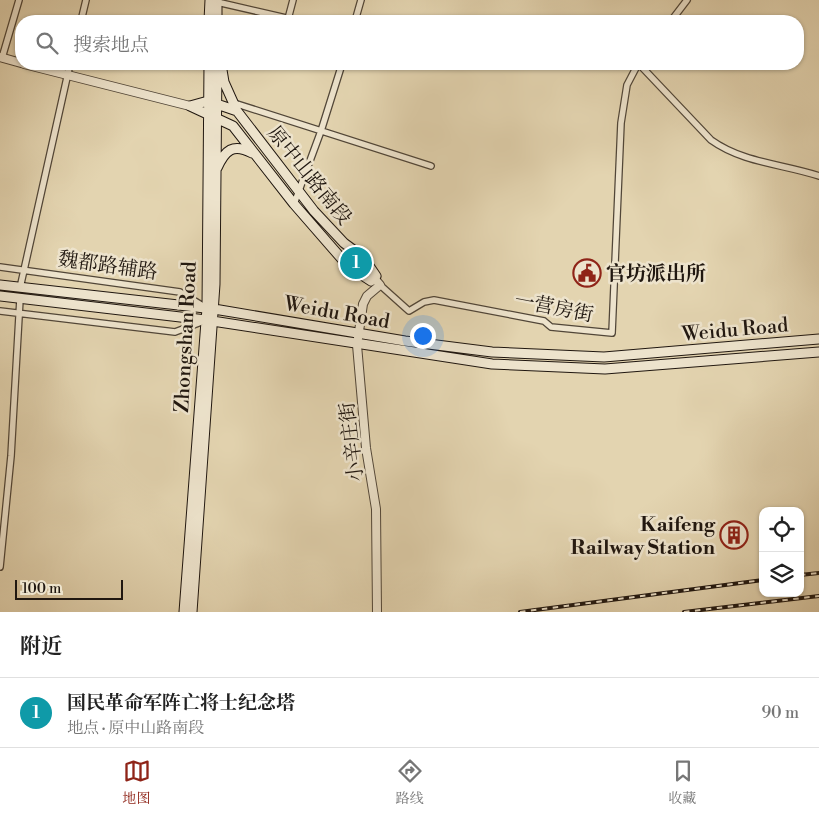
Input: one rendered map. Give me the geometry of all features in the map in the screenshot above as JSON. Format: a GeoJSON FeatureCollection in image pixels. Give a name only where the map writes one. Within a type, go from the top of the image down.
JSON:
{"type":"FeatureCollection","features":[{"type":"Feature","properties":{"kind":"main road"},"geometry":{"type":"LineString","coordinates":[[211,15],[215,1]]}},
{"type":"Feature","properties":{"kind":"main road"},"geometry":{"type":"LineString","coordinates":[[215,1],[216,15]]}},
{"type":"Feature","properties":{"kind":"main road","name":"Zhongshan Road"},"geometry":{"type":"LineString","coordinates":[[184,612],[210,309],[217,119],[213,103],[210,70]]}},
{"type":"Feature","properties":{"kind":"main road","name":"Zhongshan Road"},"geometry":{"type":"LineString","coordinates":[[210,309],[208,113],[213,103],[216,70]]}},
{"type":"Feature","properties":{"kind":"main road","name":"原中山路南段"},"geometry":{"type":"LineString","coordinates":[[190,106],[233,126],[294,204],[348,266],[371,281],[377,281],[376,276],[363,258],[344,243],[298,192],[237,111],[232,102],[223,70]]}},
{"type":"Feature","properties":{"kind":"main road"},"geometry":{"type":"LineString","coordinates":[[190,106],[213,103],[237,111]]}},
{"type":"Feature","properties":{"kind":"main road"},"geometry":{"type":"LineString","coordinates":[[216,171],[227,151],[239,147],[253,154]]}},
{"type":"Feature","properties":{"kind":"main road","name":"Weidu Road"},"geometry":{"type":"LineString","coordinates":[[0,285],[210,309],[359,334],[492,352],[604,357],[819,339]]}},
{"type":"Feature","properties":{"kind":"main road","name":"Weidu Road"},"geometry":{"type":"LineString","coordinates":[[0,296],[209,321],[492,364],[605,369],[819,352]]}},
{"type":"Feature","properties":{"kind":"main road","name":"Zhongshan Road"},"geometry":{"type":"LineString","coordinates":[[192,612],[209,321]]}},
{"type":"Feature","properties":{"kind":"street"},"geometry":{"type":"LineString","coordinates":[[15,61],[1,58],[19,0]]}},
{"type":"Feature","properties":{"kind":"street"},"geometry":{"type":"LineString","coordinates":[[82,15],[86,0]]}},
{"type":"Feature","properties":{"kind":"street"},"geometry":{"type":"LineString","coordinates":[[289,15],[293,0]]}},
{"type":"Feature","properties":{"kind":"street"},"geometry":{"type":"LineString","coordinates":[[357,15],[361,0]]}},
{"type":"Feature","properties":{"kind":"street"},"geometry":{"type":"LineString","coordinates":[[676,15],[687,0]]}},
{"type":"Feature","properties":{"kind":"street"},"geometry":{"type":"LineString","coordinates":[[215,1],[272,15]]}},
{"type":"Feature","properties":{"kind":"street"},"geometry":{"type":"LineString","coordinates":[[48,70],[190,106]]}},
{"type":"Feature","properties":{"kind":"street"},"geometry":{"type":"LineString","coordinates":[[20,288],[68,70]]}},
{"type":"Feature","properties":{"kind":"street"},"geometry":{"type":"LineString","coordinates":[[294,204],[340,70]]}},
{"type":"Feature","properties":{"kind":"street","name":"一营房街"},"geometry":{"type":"LineString","coordinates":[[377,281],[409,311],[424,302],[434,300],[544,321],[551,327],[612,333],[621,123],[627,85],[636,70]]}},
{"type":"Feature","properties":{"kind":"street"},"geometry":{"type":"LineString","coordinates":[[645,70],[711,140],[721,147],[751,159],[819,176]]}},
{"type":"Feature","properties":{"kind":"street"},"geometry":{"type":"LineString","coordinates":[[232,102],[431,166]]}},
{"type":"Feature","properties":{"kind":"street","name":"魏都路辅路"},"geometry":{"type":"LineString","coordinates":[[0,268],[180,292],[210,309]]}},
{"type":"Feature","properties":{"kind":"street","name":"小辛庄街"},"geometry":{"type":"LineString","coordinates":[[377,281],[364,304],[358,345],[366,448],[377,517],[377,612]]}},
{"type":"Feature","properties":{"kind":"street"},"geometry":{"type":"LineString","coordinates":[[0,567],[8,504],[20,299]]}},
{"type":"Feature","properties":{"kind":"street"},"geometry":{"type":"LineString","coordinates":[[0,311],[175,332],[209,321]]}},
{"type":"Feature","properties":{"kind":"street"},"geometry":{"type":"LineString","coordinates":[[0,503],[8,504]]}},
{"type":"Feature","properties":{"kind":"railway"},"geometry":{"type":"LineString","coordinates":[[804,575],[819,573]]}},
{"type":"Feature","properties":{"kind":"railway"},"geometry":{"type":"LineString","coordinates":[[520,612],[759,581]]}},
{"type":"Feature","properties":{"kind":"railway"},"geometry":{"type":"LineString","coordinates":[[684,612],[819,596]]}},
{"type":"Feature","properties":{"kind":"place","name":"国民革命军阵亡将士纪念塔"},"geometry":{"type":"Point","coordinates":[356,263]}},
{"type":"Feature","properties":{"kind":"place","name":"官坊派出所"},"geometry":{"type":"Point","coordinates":[587,273]}},
{"type":"Feature","properties":{"kind":"place","name":"Kaifeng Railway Station"},"geometry":{"type":"Point","coordinates":[734,535]}}]}
